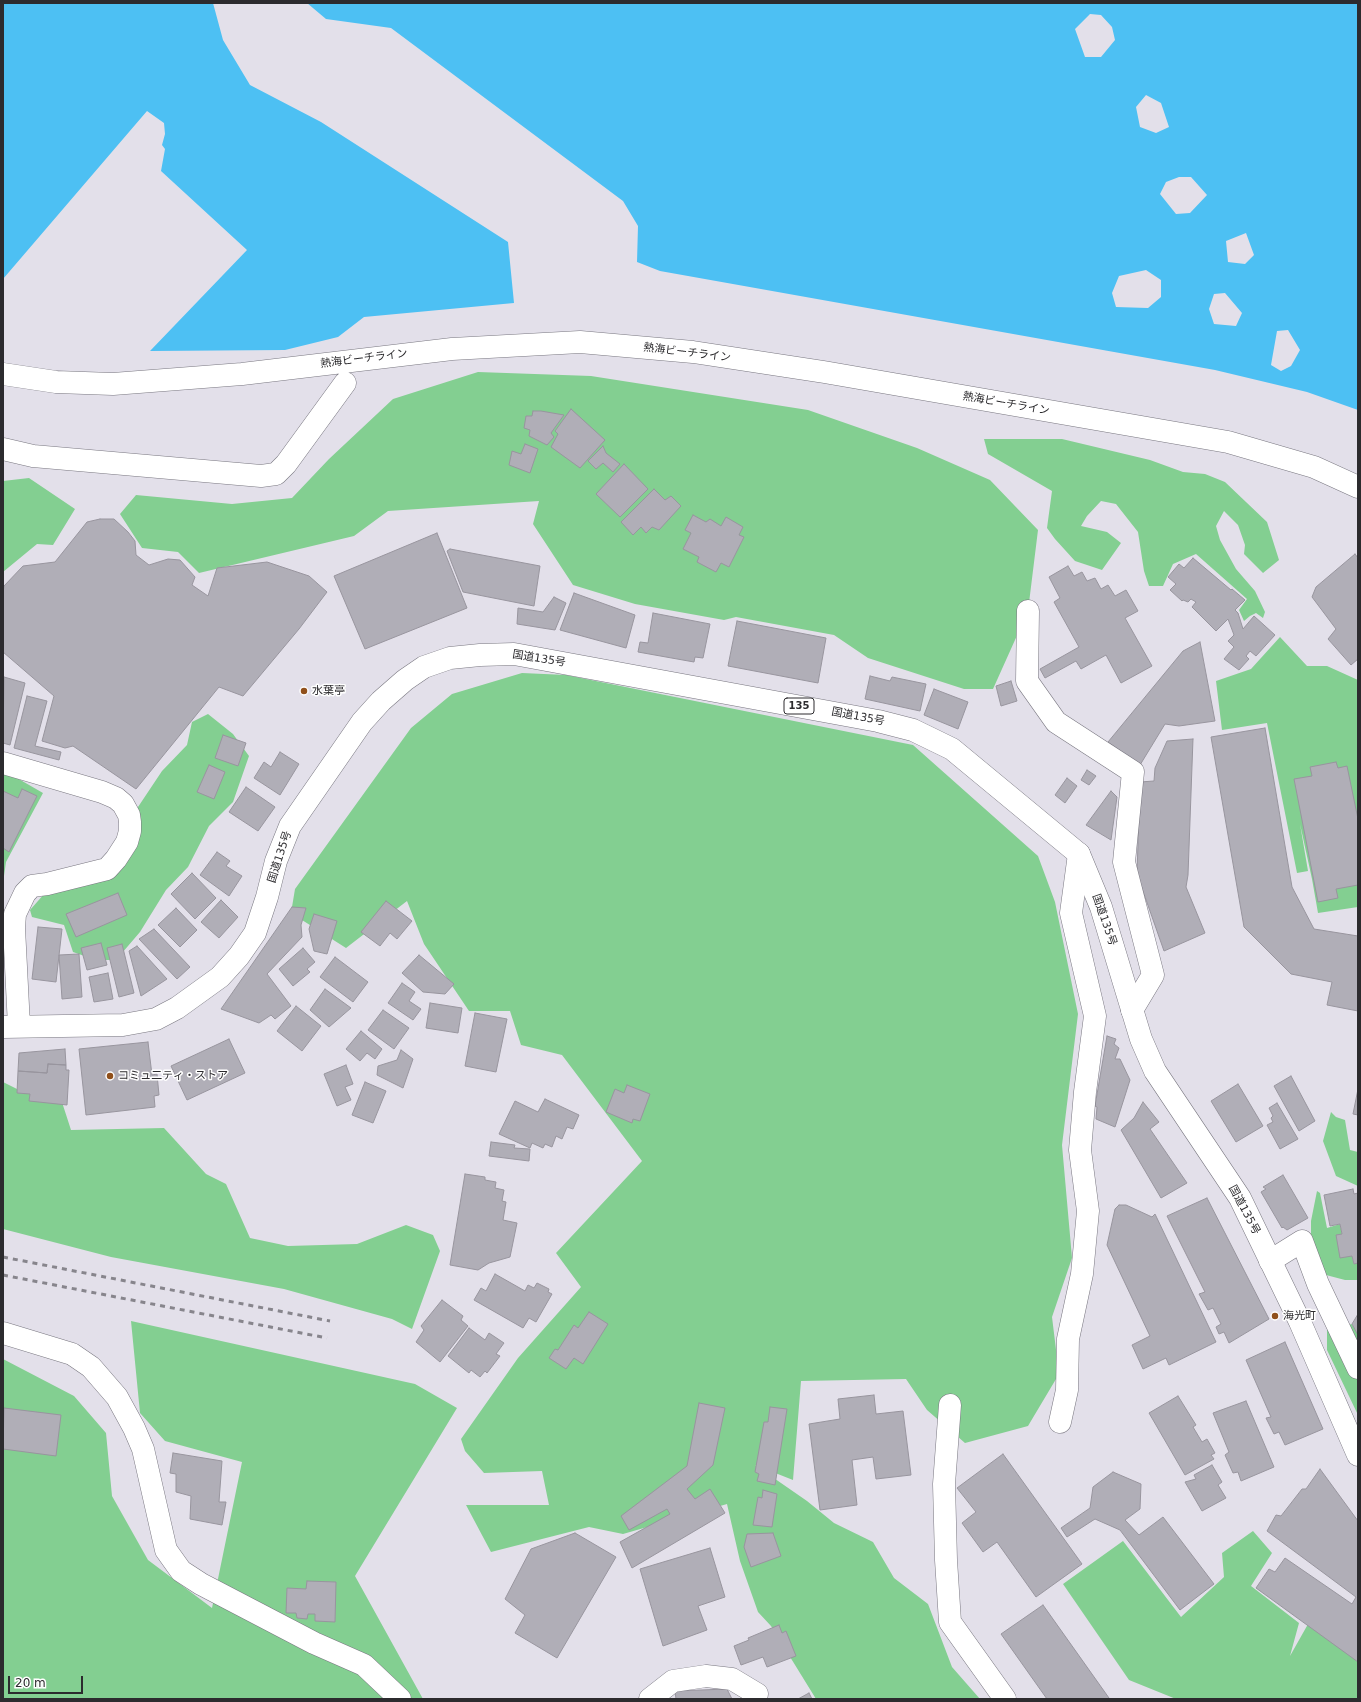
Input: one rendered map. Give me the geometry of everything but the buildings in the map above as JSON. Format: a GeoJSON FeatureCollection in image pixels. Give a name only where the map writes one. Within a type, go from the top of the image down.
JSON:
{"type":"FeatureCollection","features":[{"type":"Feature","properties":{"kind":"main road","name":"熱海ビーチライン"},"geometry":{"type":"LineString","coordinates":[[3,374],[56,382],[113,384],[242,374],[452,349],[580,342],[692,352],[832,374],[1228,442],[1314,467],[1358,487]]}},
{"type":"Feature","properties":{"kind":"main road"},"geometry":{"type":"LineString","coordinates":[[3,449],[33,456],[261,476],[276,474],[286,464],[345,383]]}},
{"type":"Feature","properties":{"kind":"main road"},"geometry":{"type":"LineString","coordinates":[[1028,611],[1027,681],[1056,722],[1133,772],[1124,862],[1153,975],[1132,1010]]}},
{"type":"Feature","properties":{"kind":"main road","name":"国道135号"},"geometry":{"type":"LineString","coordinates":[[11,1027],[123,1025],[156,1019],[177,1008],[220,977],[239,956],[255,933],[267,897],[276,861],[290,826],[362,722],[405,680],[424,667],[450,658],[514,654],[870,719],[913,730],[952,749],[1079,854],[1101,907],[1141,1039],[1155,1071],[1240,1198],[1300,1322],[1358,1455]]}},
{"type":"Feature","properties":{"kind":"main road"},"geometry":{"type":"LineString","coordinates":[[3,763],[102,792],[116,798],[126,809],[130,822],[130,831],[126,842],[116,859],[107,868],[48,884],[32,886],[25,893],[15,914],[11,1027]]}},
{"type":"Feature","properties":{"kind":"main road"},"geometry":{"type":"LineString","coordinates":[[1060,1422],[1067,1390],[1068,1339],[1082,1274],[1088,1211],[1080,1150],[1084,1092],[1095,1016],[1072,913],[1079,854]]}},
{"type":"Feature","properties":{"kind":"main road"},"geometry":{"type":"LineString","coordinates":[[1270,1261],[1302,1241],[1318,1284],[1358,1368]]}},
{"type":"Feature","properties":{"kind":"main road"},"geometry":{"type":"LineString","coordinates":[[3,1333],[72,1354],[91,1367],[117,1397],[134,1428],[143,1449],[166,1550],[181,1572],[314,1643],[364,1665],[400,1699]]}},
{"type":"Feature","properties":{"kind":"main road"},"geometry":{"type":"LineString","coordinates":[[950,1405],[944,1484],[946,1560],[950,1622],[1005,1699]]}},
{"type":"Feature","properties":{"kind":"main road"},"geometry":{"type":"LineString","coordinates":[[650,1699],[673,1681],[706,1676],[732,1679],[757,1694]]}},
{"type":"Feature","properties":{"kind":"green space"},"geometry":{"type":"Polygon","coordinates":[[[478,372],[591,376],[808,410],[917,448],[990,480],[1038,530],[1028,611],[993,689],[964,689],[868,658],[834,635],[736,617],[724,620],[635,604],[573,585],[533,524],[539,501],[388,511],[354,536],[199,573],[178,552],[142,548],[120,514],[136,495],[232,504],[292,498],[329,459],[393,399],[478,372]]]}},
{"type":"Feature","properties":{"kind":"green space"},"geometry":{"type":"Polygon","coordinates":[[[984,439],[1062,439],[1150,460],[1183,472],[1205,474],[1225,482],[1267,522],[1279,560],[1263,573],[1244,554],[1245,545],[1238,525],[1224,511],[1216,526],[1220,540],[1236,569],[1255,591],[1265,612],[1263,618],[1256,613],[1244,621],[1239,610],[1247,599],[1196,554],[1173,564],[1163,586],[1149,586],[1144,571],[1138,532],[1116,504],[1101,501],[1087,516],[1081,526],[1107,532],[1121,543],[1102,570],[1075,561],[1047,528],[1052,491],[988,454],[984,439]]]}},
{"type":"Feature","properties":{"kind":"green space"},"geometry":{"type":"Polygon","coordinates":[[[29,478],[75,509],[53,545],[37,544],[3,572],[3,481],[29,478]]]}},
{"type":"Feature","properties":{"kind":"green space"},"geometry":{"type":"Polygon","coordinates":[[[1280,637],[1307,666],[1327,666],[1358,680],[1358,907],[1318,913],[1300,824],[1308,871],[1297,873],[1267,723],[1222,730],[1216,681],[1251,669],[1280,637]]]}},
{"type":"Feature","properties":{"kind":"green space"},"geometry":{"type":"Polygon","coordinates":[[[522,673],[566,675],[913,745],[1038,856],[1055,902],[1078,1014],[1062,1145],[1072,1258],[1052,1317],[1059,1374],[1028,1426],[965,1443],[927,1410],[906,1379],[801,1381],[793,1480],[755,1465],[807,1501],[834,1523],[873,1542],[894,1578],[928,1604],[952,1667],[980,1699],[816,1699],[771,1626],[758,1612],[740,1561],[727,1504],[623,1534],[589,1527],[491,1552],[466,1505],[549,1505],[542,1471],[484,1473],[465,1451],[461,1439],[518,1358],[581,1287],[556,1253],[642,1161],[562,1055],[521,1045],[510,1011],[469,1011],[424,944],[407,901],[346,948],[291,913],[295,889],[411,728],[452,694],[522,673]]]}},
{"type":"Feature","properties":{"kind":"green space"},"geometry":{"type":"Polygon","coordinates":[[[208,714],[233,734],[249,756],[233,802],[209,826],[188,867],[166,890],[140,932],[116,960],[96,960],[73,952],[64,925],[32,917],[30,910],[45,893],[108,876],[136,833],[138,807],[162,771],[187,745],[192,722],[208,714]]]}},
{"type":"Feature","properties":{"kind":"green space"},"geometry":{"type":"Polygon","coordinates":[[[3,770],[43,793],[6,862],[3,883],[3,770]]]}},
{"type":"Feature","properties":{"kind":"green space"},"geometry":{"type":"Polygon","coordinates":[[[3,1082],[19,1090],[60,1096],[71,1130],[164,1128],[206,1174],[226,1184],[250,1238],[288,1246],[357,1244],[406,1225],[433,1235],[440,1251],[412,1329],[392,1319],[284,1289],[111,1257],[3,1229],[3,1082]]]}},
{"type":"Feature","properties":{"kind":"green space"},"geometry":{"type":"Polygon","coordinates":[[[1331,1112],[1336,1117],[1345,1120],[1350,1150],[1358,1152],[1358,1186],[1336,1176],[1323,1141],[1331,1112]]]}},
{"type":"Feature","properties":{"kind":"green space"},"geometry":{"type":"Polygon","coordinates":[[[1317,1191],[1320,1193],[1327,1228],[1340,1224],[1342,1234],[1354,1264],[1358,1263],[1358,1280],[1345,1280],[1326,1275],[1311,1252],[1311,1221],[1317,1191]]]}},
{"type":"Feature","properties":{"kind":"green space"},"geometry":{"type":"Polygon","coordinates":[[[131,1321],[415,1384],[457,1408],[355,1576],[423,1699],[3,1699],[3,1359],[74,1396],[106,1433],[112,1496],[148,1560],[212,1608],[242,1462],[165,1441],[140,1413],[131,1321]]]}},
{"type":"Feature","properties":{"kind":"green space"},"geometry":{"type":"Polygon","coordinates":[[[1352,1324],[1358,1335],[1358,1415],[1327,1350],[1327,1330],[1352,1324]]]}},
{"type":"Feature","properties":{"kind":"green space"},"geometry":{"type":"Polygon","coordinates":[[[1253,1531],[1272,1553],[1251,1586],[1299,1623],[1290,1656],[1312,1617],[1358,1649],[1358,1699],[1176,1699],[1129,1680],[1063,1584],[1123,1541],[1181,1617],[1224,1577],[1222,1553],[1253,1531]]]}},
{"type":"Feature","properties":{"kind":"water"},"geometry":{"type":"Polygon","coordinates":[[[3,3],[213,3],[223,40],[250,85],[321,122],[508,242],[514,303],[364,317],[338,337],[285,350],[150,351],[247,250],[161,171],[165,149],[162,145],[165,134],[164,123],[147,111],[3,279],[3,3]]]}},
{"type":"Feature","properties":{"kind":"water"},"geometry":{"type":"Polygon","coordinates":[[[307,3],[1358,3],[1358,410],[1307,392],[1215,370],[660,271],[637,262],[638,226],[623,201],[391,28],[326,19],[307,3]],[[1090,14],[1075,29],[1085,57],[1101,57],[1115,40],[1112,27],[1101,15],[1090,14]],[[1146,95],[1136,107],[1140,127],[1156,133],[1169,127],[1161,103],[1146,95]],[[1179,177],[1166,182],[1160,194],[1176,214],[1190,213],[1207,195],[1191,177],[1179,177]],[[1246,233],[1226,241],[1228,262],[1245,264],[1254,255],[1246,233]],[[1146,270],[1119,276],[1112,293],[1116,307],[1148,308],[1161,297],[1161,280],[1146,270]],[[1225,293],[1214,294],[1209,309],[1214,324],[1236,326],[1242,313],[1225,293]],[[1288,330],[1277,331],[1271,365],[1281,371],[1291,366],[1300,350],[1288,330]]]}},
{"type":"Feature","properties":{"kind":"railway"},"geometry":{"type":"LineString","coordinates":[[3,1257],[330,1321]]}},
{"type":"Feature","properties":{"kind":"railway"},"geometry":{"type":"LineString","coordinates":[[3,1275],[327,1338]]}},
{"type":"Feature","properties":{"kind":"place","name":"水葉亭"},"geometry":{"type":"Point","coordinates":[304,691]}},
{"type":"Feature","properties":{"kind":"place","name":"コミュ二ティ・ストア"},"geometry":{"type":"Point","coordinates":[110,1076]}},
{"type":"Feature","properties":{"kind":"place","name":"海光町"},"geometry":{"type":"Point","coordinates":[1275,1316]}}]}
